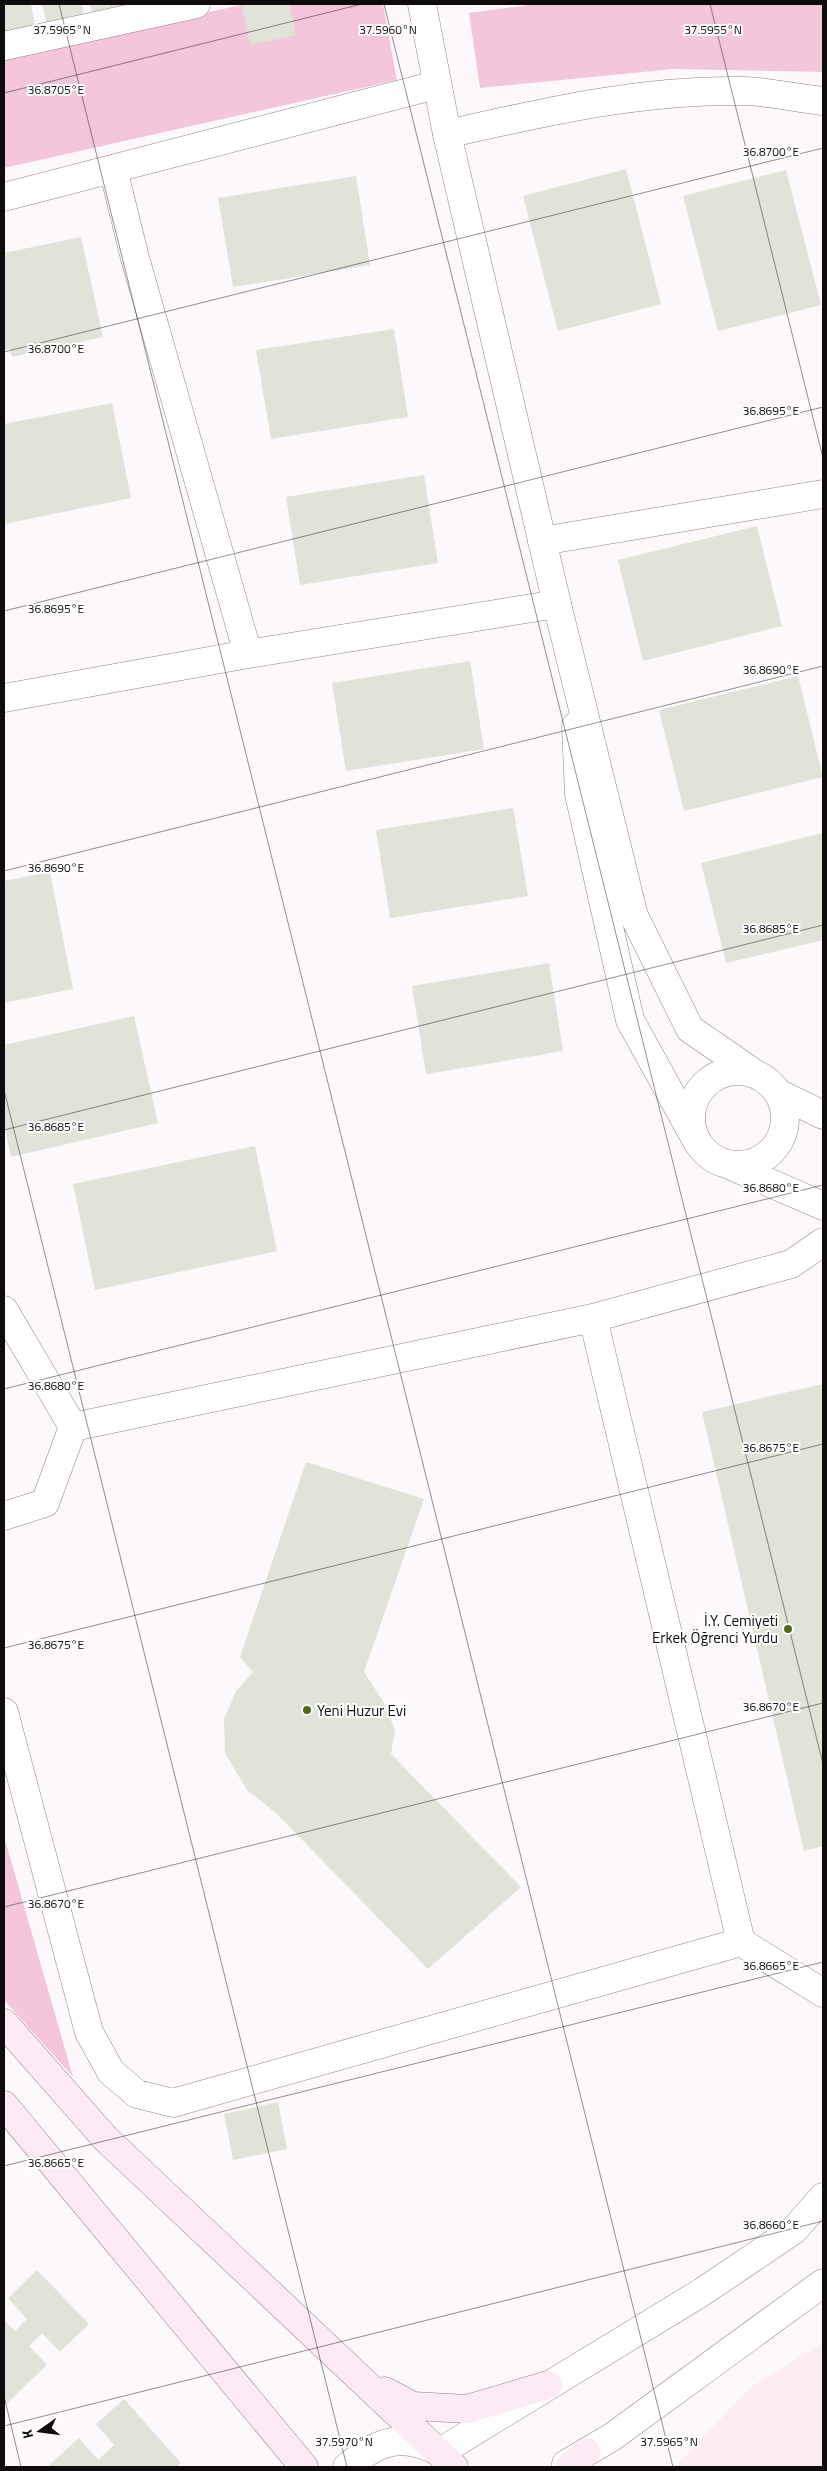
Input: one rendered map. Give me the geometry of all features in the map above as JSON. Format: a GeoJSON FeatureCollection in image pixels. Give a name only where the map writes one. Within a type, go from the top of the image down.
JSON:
{"type":"FeatureCollection","features":[{"type":"Feature","properties":{"kind":"main road"},"geometry":{"type":"LineString","coordinates":[[4,2023],[105,2138],[354,2374],[447,2459]]}},
{"type":"Feature","properties":{"kind":"main road"},"geometry":{"type":"LineString","coordinates":[[4,2105],[304,2467]]}},
{"type":"Feature","properties":{"kind":"main road"},"geometry":{"type":"LineString","coordinates":[[354,2374],[413,2406],[422,2407],[467,2409],[548,2385]]}},
{"type":"Feature","properties":{"kind":"main road"},"geometry":{"type":"LineString","coordinates":[[278,2436],[282,2467]]}},
{"type":"Feature","properties":{"kind":"street"},"geometry":{"type":"LineString","coordinates":[[4,46],[196,4]]}},
{"type":"Feature","properties":{"kind":"street"},"geometry":{"type":"LineString","coordinates":[[422,4],[436,85],[447,134],[557,604],[573,662],[634,916],[690,1029],[768,1081],[778,1093],[784,1107],[784,1123],[780,1138],[772,1151],[752,1162],[729,1165]]}},
{"type":"Feature","properties":{"kind":"street"},"geometry":{"type":"LineString","coordinates":[[4,197],[436,85]]}},
{"type":"Feature","properties":{"kind":"street"},"geometry":{"type":"LineString","coordinates":[[447,134],[570,108],[656,95],[746,91],[823,101]]}},
{"type":"Feature","properties":{"kind":"street"},"geometry":{"type":"LineString","coordinates":[[113,169],[138,267],[248,654]]}},
{"type":"Feature","properties":{"kind":"street"},"geometry":{"type":"LineString","coordinates":[[542,541],[823,494]]}},
{"type":"Feature","properties":{"kind":"street"},"geometry":{"type":"LineString","coordinates":[[4,698],[248,654],[557,604]]}},
{"type":"Feature","properties":{"kind":"street"},"geometry":{"type":"LineString","coordinates":[[573,662],[579,794],[630,1020],[702,1149],[715,1159],[823,1206]]}},
{"type":"Feature","properties":{"kind":"street"},"geometry":{"type":"LineString","coordinates":[[694,1136],[690,1121],[692,1105],[698,1091],[709,1080],[723,1073],[739,1070],[754,1073]]}},
{"type":"Feature","properties":{"kind":"street"},"geometry":{"type":"LineString","coordinates":[[778,1093],[823,1115]]}},
{"type":"Feature","properties":{"kind":"street"},"geometry":{"type":"LineString","coordinates":[[73,1426],[593,1318],[791,1264],[823,1242]]}},
{"type":"Feature","properties":{"kind":"street"},"geometry":{"type":"LineString","coordinates":[[4,1310],[73,1426]]}},
{"type":"Feature","properties":{"kind":"street"},"geometry":{"type":"LineString","coordinates":[[593,1318],[741,1942],[823,1992]]}},
{"type":"Feature","properties":{"kind":"street"},"geometry":{"type":"LineString","coordinates":[[4,1516],[45,1503],[73,1426]]}},
{"type":"Feature","properties":{"kind":"street"},"geometry":{"type":"LineString","coordinates":[[4,1712],[89,2032],[110,2072],[138,2094],[173,2103],[741,1942]]}},
{"type":"Feature","properties":{"kind":"street"},"geometry":{"type":"LineString","coordinates":[[347,2467],[363,2454],[381,2444],[401,2440],[414,2442],[447,2459],[548,2385],[702,2292],[794,2230],[823,2197]]}},
{"type":"Feature","properties":{"kind":"street"},"geometry":{"type":"LineString","coordinates":[[560,2467],[578,2460],[612,2437],[823,2283]]}},
{"type":"Feature","properties":{"kind":"shaded area"},"geometry":{"type":"Polygon","coordinates":[[[246,4],[383,4],[397,80],[4,168],[4,56],[246,4]]]}},
{"type":"Feature","properties":{"kind":"shaded area"},"geometry":{"type":"Polygon","coordinates":[[[536,4],[823,4],[823,72],[673,69],[480,88],[469,13],[536,4]]]}},
{"type":"Feature","properties":{"kind":"shaded area"},"geometry":{"type":"Polygon","coordinates":[[[4,1836],[73,2077],[4,2000],[4,1836]]]}},
{"type":"Feature","properties":{"kind":"shaded area"},"geometry":{"type":"Polygon","coordinates":[[[823,2343],[823,2467],[675,2467],[751,2387],[823,2343]]]}},
{"type":"Feature","properties":{"kind":"building"},"geometry":{"type":"Polygon","coordinates":[[[4,4],[31,4],[35,25],[4,32],[4,4]]]}},
{"type":"Feature","properties":{"kind":"building"},"geometry":{"type":"Polygon","coordinates":[[[42,4],[82,4],[85,20],[48,28],[42,4]]]}},
{"type":"Feature","properties":{"kind":"building"},"geometry":{"type":"Polygon","coordinates":[[[90,4],[156,4],[94,21],[90,4]]]}},
{"type":"Feature","properties":{"kind":"building"},"geometry":{"type":"Polygon","coordinates":[[[241,4],[289,4],[296,35],[250,45],[241,4]]]}},
{"type":"Feature","properties":{"kind":"building"},"geometry":{"type":"Polygon","coordinates":[[[626,169],[661,304],[558,331],[523,196],[626,169]]]}},
{"type":"Feature","properties":{"kind":"building"},"geometry":{"type":"Polygon","coordinates":[[[786,170],[821,305],[718,331],[683,196],[786,170]]]}},
{"type":"Feature","properties":{"kind":"building"},"geometry":{"type":"Polygon","coordinates":[[[356,176],[370,265],[233,287],[218,198],[356,176]]]}},
{"type":"Feature","properties":{"kind":"building"},"geometry":{"type":"Polygon","coordinates":[[[81,237],[103,337],[12,357],[10,349],[4,350],[4,253],[81,237]]]}},
{"type":"Feature","properties":{"kind":"building"},"geometry":{"type":"Polygon","coordinates":[[[394,329],[408,417],[271,439],[256,350],[394,329]]]}},
{"type":"Feature","properties":{"kind":"building"},"geometry":{"type":"Polygon","coordinates":[[[112,403],[131,498],[4,524],[4,424],[112,403]]]}},
{"type":"Feature","properties":{"kind":"building"},"geometry":{"type":"Polygon","coordinates":[[[424,475],[438,563],[300,585],[286,497],[424,475]]]}},
{"type":"Feature","properties":{"kind":"building"},"geometry":{"type":"Polygon","coordinates":[[[757,526],[782,626],[643,661],[618,560],[757,526]]]}},
{"type":"Feature","properties":{"kind":"building"},"geometry":{"type":"Polygon","coordinates":[[[470,661],[484,749],[346,771],[332,683],[470,661]]]}},
{"type":"Feature","properties":{"kind":"building"},"geometry":{"type":"Polygon","coordinates":[[[798,676],[823,777],[684,811],[659,710],[798,676]]]}},
{"type":"Feature","properties":{"kind":"building"},"geometry":{"type":"Polygon","coordinates":[[[513,808],[528,896],[390,918],[376,830],[513,808]]]}},
{"type":"Feature","properties":{"kind":"building"},"geometry":{"type":"Polygon","coordinates":[[[823,833],[823,940],[726,963],[701,863],[823,833]]]}},
{"type":"Feature","properties":{"kind":"building"},"geometry":{"type":"Polygon","coordinates":[[[50,872],[73,989],[4,1003],[4,881],[50,872]]]}},
{"type":"Feature","properties":{"kind":"building"},"geometry":{"type":"Polygon","coordinates":[[[549,963],[563,1051],[426,1074],[412,986],[549,963]]]}},
{"type":"Feature","properties":{"kind":"building"},"geometry":{"type":"Polygon","coordinates":[[[134,1016],[158,1123],[11,1157],[4,1124],[4,1045],[134,1016]]]}},
{"type":"Feature","properties":{"kind":"building"},"geometry":{"type":"Polygon","coordinates":[[[255,1146],[277,1251],[95,1290],[73,1184],[255,1146]]]}},
{"type":"Feature","properties":{"kind":"building","name":"İ.Y. Cemiyeti Erkek Öğrenci Yurdu"},"geometry":{"type":"Polygon","coordinates":[[[823,1384],[823,1846],[804,1851],[702,1412],[823,1384]]]}},
{"type":"Feature","properties":{"kind":"building","name":"Yeni Huzur Evi"},"geometry":{"type":"Polygon","coordinates":[[[306,1462],[424,1499],[364,1672],[383,1701],[395,1730],[391,1754],[521,1887],[428,1969],[277,1814],[247,1790],[225,1753],[224,1719],[236,1691],[253,1672],[240,1657],[306,1462]]]}},
{"type":"Feature","properties":{"kind":"building"},"geometry":{"type":"Polygon","coordinates":[[[278,2102],[287,2149],[233,2160],[224,2114],[278,2102]]]}},
{"type":"Feature","properties":{"kind":"building"},"geometry":{"type":"Polygon","coordinates":[[[37,2270],[89,2324],[60,2352],[42,2333],[29,2346],[47,2365],[4,2406],[4,2320],[15,2331],[27,2319],[8,2298],[37,2270]]]}},
{"type":"Feature","properties":{"kind":"building"},"geometry":{"type":"Polygon","coordinates":[[[124,2399],[181,2463],[176,2467],[47,2467],[79,2438],[98,2460],[114,2445],[96,2424],[124,2399]]]}},
{"type":"Feature","properties":{"kind":"place","name":"İ.Y. Cemiyeti Erkek Öğrenci Yurdu"},"geometry":{"type":"Point","coordinates":[788,1629]}},
{"type":"Feature","properties":{"kind":"place","name":"Yeni Huzur Evi"},"geometry":{"type":"Point","coordinates":[307,1710]}}]}
